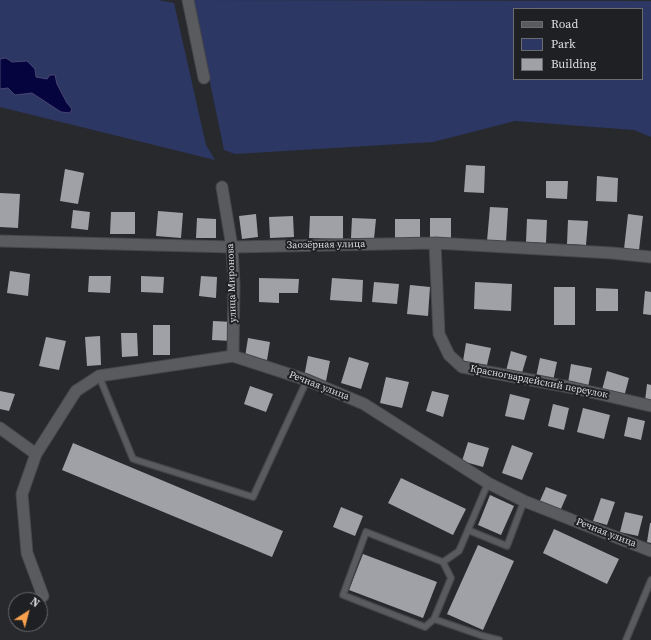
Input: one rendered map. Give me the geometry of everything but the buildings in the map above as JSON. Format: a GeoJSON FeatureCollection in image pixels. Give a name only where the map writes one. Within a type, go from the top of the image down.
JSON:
{"type":"FeatureCollection","features":[{"type":"Feature","properties":{"kind":"street"},"geometry":{"type":"LineString","coordinates":[[188,0],[204,78]]}},
{"type":"Feature","properties":{"kind":"street","name":"улица Миронова"},"geometry":{"type":"LineString","coordinates":[[222,187],[232,247],[234,285],[234,356]]}},
{"type":"Feature","properties":{"kind":"street","name":"Заозёрная улица"},"geometry":{"type":"LineString","coordinates":[[0,241],[232,247],[435,243],[612,253],[651,257]]}},
{"type":"Feature","properties":{"kind":"street","name":"Красногвардейский переулок"},"geometry":{"type":"LineString","coordinates":[[435,243],[439,334],[449,355],[462,367],[574,388],[651,406]]}},
{"type":"Feature","properties":{"kind":"street","name":"Речная улица"},"geometry":{"type":"LineString","coordinates":[[42,592],[27,553],[22,494],[36,454],[76,391],[99,376],[234,356],[307,380],[364,404],[488,483],[524,501],[651,551]]}},
{"type":"Feature","properties":{"kind":"street"},"geometry":{"type":"LineString","coordinates":[[0,428],[36,454]]}},
{"type":"Feature","properties":{"kind":"lane"},"geometry":{"type":"LineString","coordinates":[[99,376],[133,460],[253,497],[307,380]]}},
{"type":"Feature","properties":{"kind":"lane"},"geometry":{"type":"LineString","coordinates":[[443,562],[459,551],[488,483]]}},
{"type":"Feature","properties":{"kind":"lane"},"geometry":{"type":"LineString","coordinates":[[468,530],[507,546],[524,501]]}},
{"type":"Feature","properties":{"kind":"lane"},"geometry":{"type":"LineString","coordinates":[[366,532],[443,562],[451,578],[434,619],[425,627],[343,595],[366,532]]}},
{"type":"Feature","properties":{"kind":"lane"},"geometry":{"type":"LineString","coordinates":[[626,640],[651,580]]}},
{"type":"Feature","properties":{"kind":"lane"},"geometry":{"type":"LineString","coordinates":[[434,619],[482,636],[499,640]]}},
{"type":"Feature","properties":{"kind":"green space"},"geometry":{"type":"Polygon","coordinates":[[[0,0],[158,0],[174,3],[206,145],[215,160],[0,107],[0,0]]]}},
{"type":"Feature","properties":{"kind":"green space"},"geometry":{"type":"Polygon","coordinates":[[[193,0],[651,1],[651,137],[634,130],[515,121],[433,142],[235,154],[224,150],[193,0]]]}},
{"type":"Feature","properties":{"kind":"shaded area"},"geometry":{"type":"Polygon","coordinates":[[[6,58],[12,62],[27,61],[35,69],[36,77],[47,79],[50,75],[55,75],[57,84],[67,103],[72,109],[70,113],[61,112],[32,93],[15,95],[8,88],[0,89],[0,59],[6,58]]]}}]}
